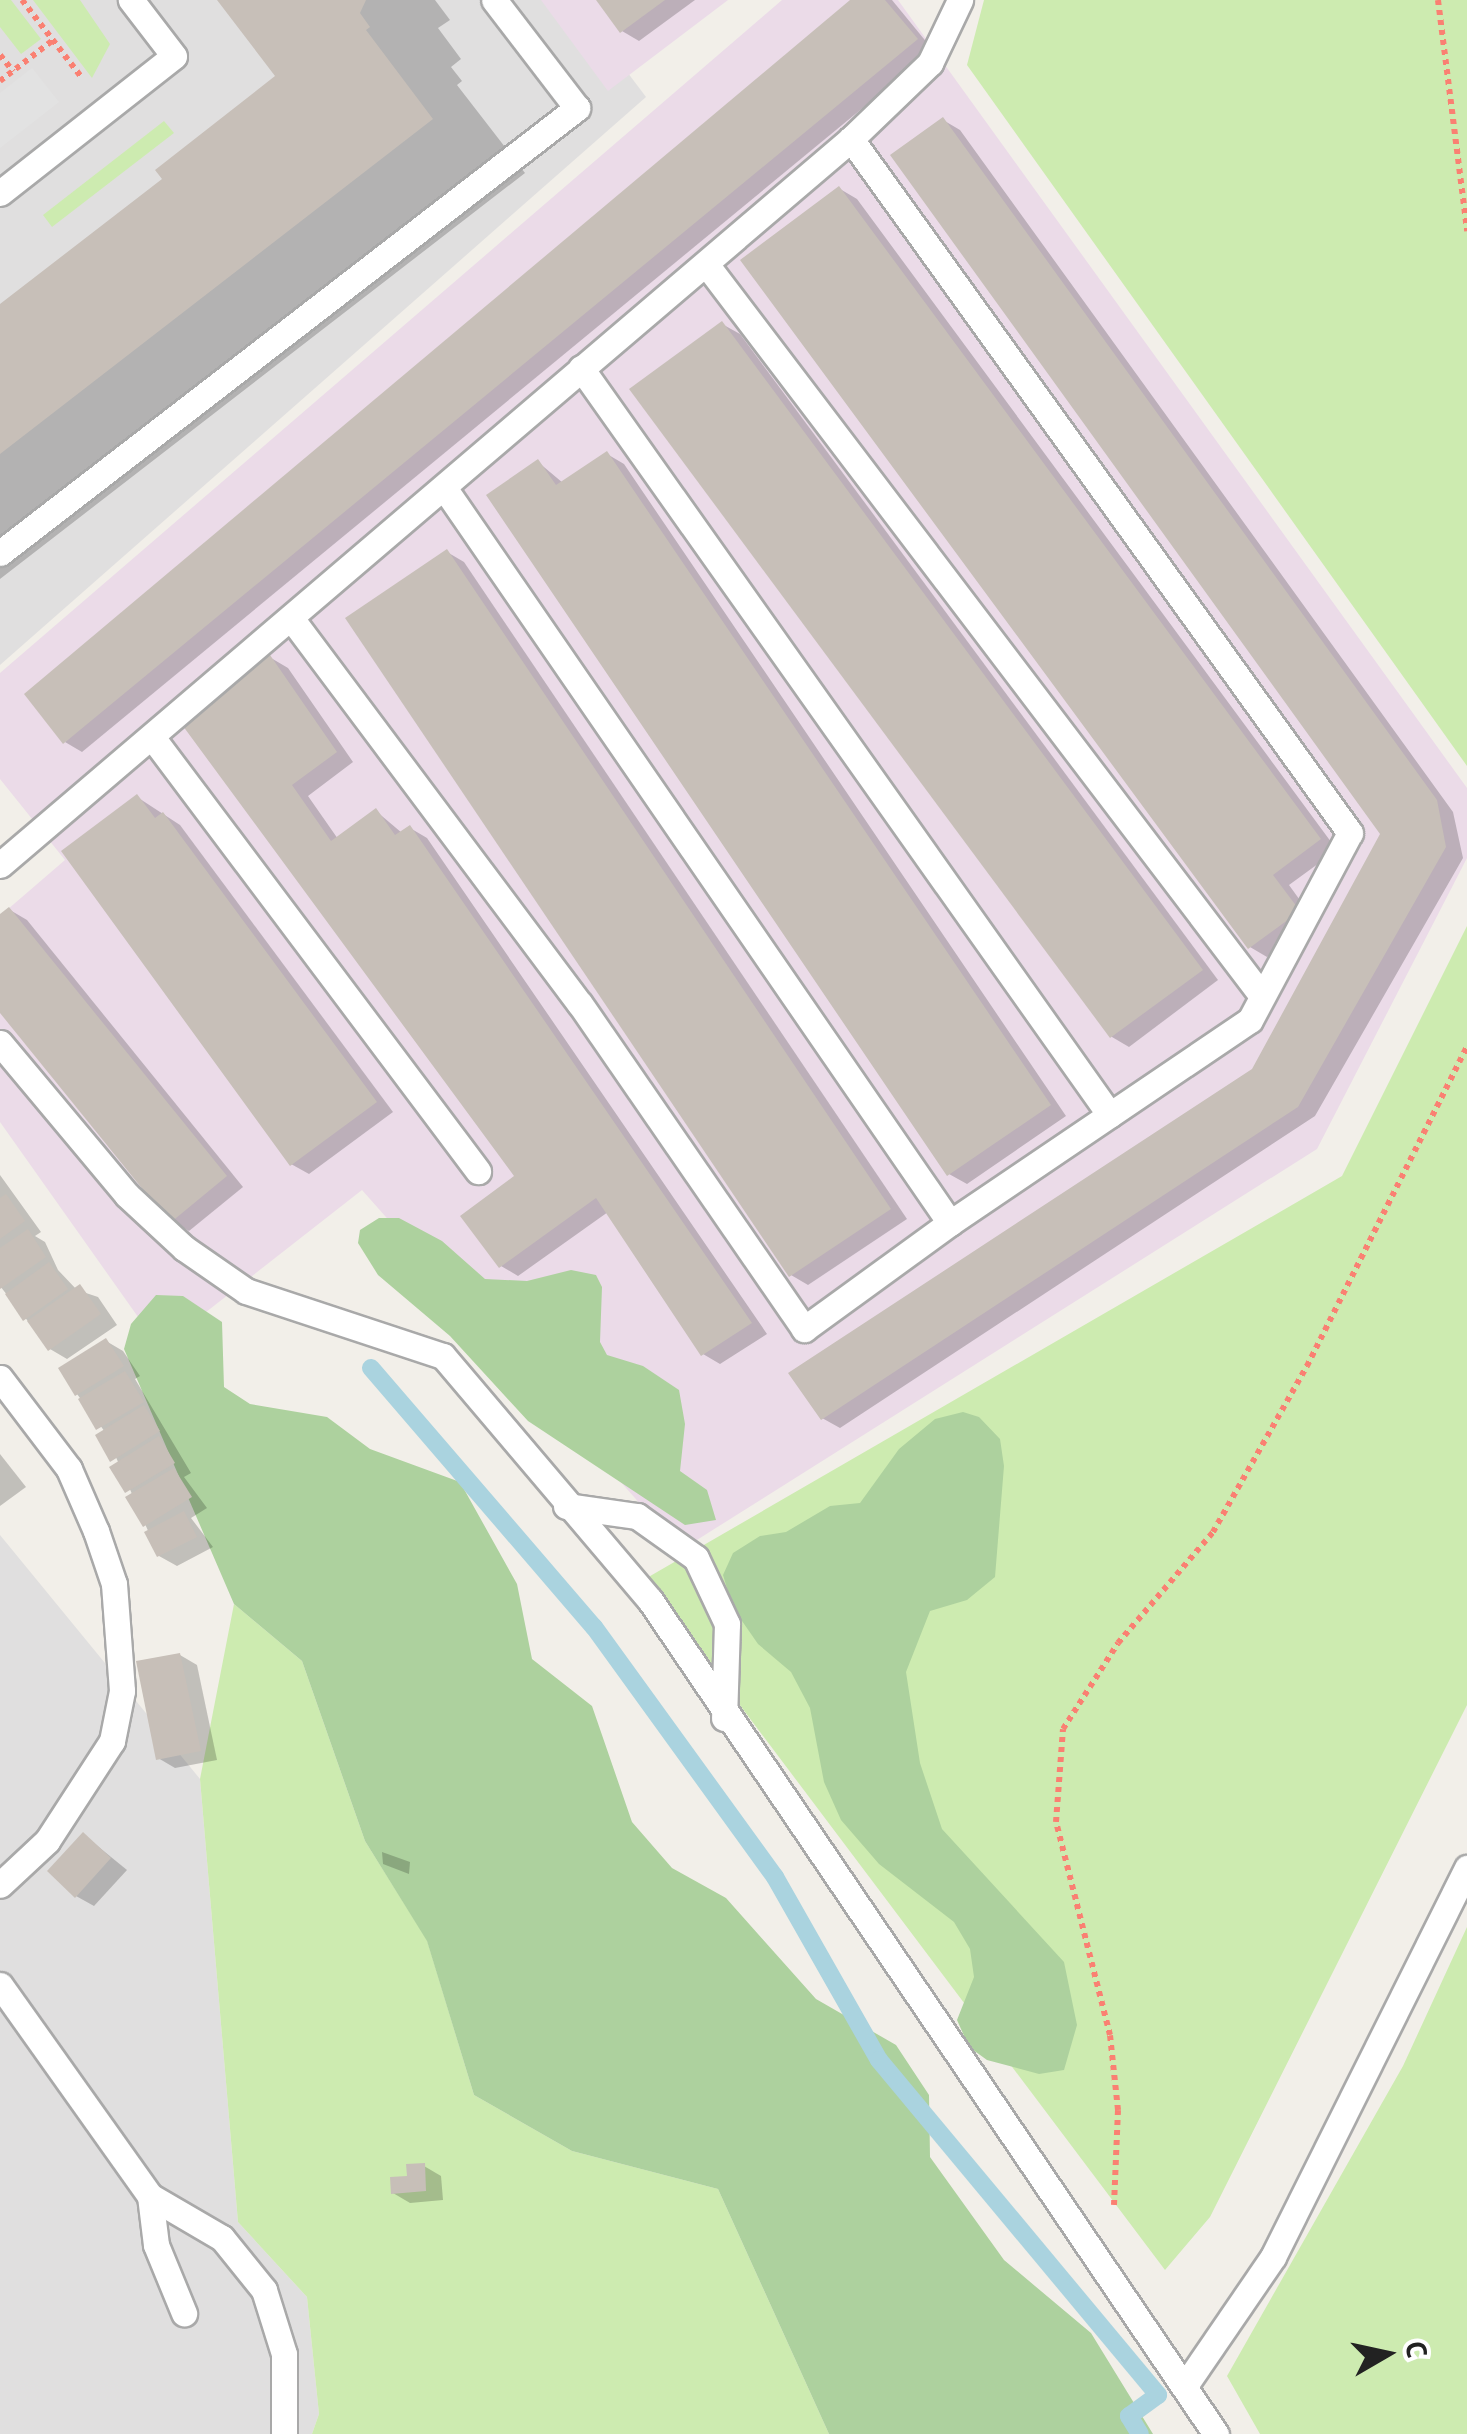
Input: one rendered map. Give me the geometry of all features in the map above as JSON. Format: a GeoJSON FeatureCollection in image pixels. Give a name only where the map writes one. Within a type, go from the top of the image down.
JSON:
{"type":"FeatureCollection","features":[{"type":"Feature","properties":{"kind":"lane"},"geometry":{"type":"LineString","coordinates":[[0,193],[174,56],[131,0]]}},
{"type":"Feature","properties":{"kind":"lane"},"geometry":{"type":"LineString","coordinates":[[0,553],[577,108],[494,0]]}},
{"type":"Feature","properties":{"kind":"lane"},"geometry":{"type":"LineString","coordinates":[[0,865],[445,490],[851,139],[930,63],[960,0]]}},
{"type":"Feature","properties":{"kind":"lane"},"geometry":{"type":"LineString","coordinates":[[292,618],[580,1004],[804,1329],[950,1223],[1250,1020],[1350,834],[851,139]]}},
{"type":"Feature","properties":{"kind":"lane"},"geometry":{"type":"LineString","coordinates":[[706,264],[1262,996]]}},
{"type":"Feature","properties":{"kind":"lane"},"geometry":{"type":"LineString","coordinates":[[582,368],[1110,1115]]}},
{"type":"Feature","properties":{"kind":"lane"},"geometry":{"type":"LineString","coordinates":[[445,490],[950,1223]]}},
{"type":"Feature","properties":{"kind":"lane"},"geometry":{"type":"LineString","coordinates":[[152,736],[478,1171]]}},
{"type":"Feature","properties":{"kind":"lane"},"geometry":{"type":"LineString","coordinates":[[0,1042],[127,1195],[184,1248],[246,1291],[443,1356],[566,1506],[650,1600],[724,1718],[1112,2276],[1216,2434]]}},
{"type":"Feature","properties":{"kind":"lane"},"geometry":{"type":"LineString","coordinates":[[0,1378],[68,1468],[96,1530],[114,1584],[122,1691],[112,1741],[47,1841],[0,1884]]}},
{"type":"Feature","properties":{"kind":"lane"},"geometry":{"type":"LineString","coordinates":[[566,1506],[637,1516],[696,1558],[726,1624],[724,1718]]}},
{"type":"Feature","properties":{"kind":"lane"},"geometry":{"type":"LineString","coordinates":[[1186,2384],[1273,2257],[1467,1868]]}},
{"type":"Feature","properties":{"kind":"lane"},"geometry":{"type":"LineString","coordinates":[[0,1985],[150,2196],[222,2238],[264,2290],[284,2354],[284,2434]]}},
{"type":"Feature","properties":{"kind":"lane"},"geometry":{"type":"LineString","coordinates":[[150,2196],[156,2245],[184,2313]]}},
{"type":"Feature","properties":{"kind":"path"},"geometry":{"type":"LineString","coordinates":[[22,0],[106,110]]}},
{"type":"Feature","properties":{"kind":"path"},"geometry":{"type":"LineString","coordinates":[[1438,0],[1467,232]]}},
{"type":"Feature","properties":{"kind":"path"},"geometry":{"type":"LineString","coordinates":[[0,81],[52,40]]}},
{"type":"Feature","properties":{"kind":"path"},"geometry":{"type":"LineString","coordinates":[[0,55],[12,71]]}},
{"type":"Feature","properties":{"kind":"path"},"geometry":{"type":"LineString","coordinates":[[1112,2276],[1118,2110],[1110,2035],[1056,1822],[1063,1729],[1118,1643],[1213,1532],[1307,1366],[1467,1047]]}},
{"type":"Feature","properties":{"kind":"shaded area"},"geometry":{"type":"Polygon","coordinates":[[[0,0],[573,0],[646,97],[0,665],[0,0]]]}},
{"type":"Feature","properties":{"kind":"shaded area"},"geometry":{"type":"Polygon","coordinates":[[[541,0],[728,0],[608,91],[541,0]]]}},
{"type":"Feature","properties":{"kind":"shaded area"},"geometry":{"type":"Polygon","coordinates":[[[782,0],[898,0],[1467,788],[1467,858],[1317,1149],[681,1550],[362,1190],[160,1348],[0,1122],[0,916],[65,860],[0,779],[0,673],[782,0]]]}},
{"type":"Feature","properties":{"kind":"shaded area"},"geometry":{"type":"Polygon","coordinates":[[[32,68],[59,102],[0,148],[0,93],[32,68]]]}},
{"type":"Feature","properties":{"kind":"shaded area"},"geometry":{"type":"Polygon","coordinates":[[[0,1535],[200,1779],[238,2222],[307,2297],[319,2414],[312,2434],[0,2434],[0,1535]]]}},
{"type":"Feature","properties":{"kind":"green space"},"geometry":{"type":"Polygon","coordinates":[[[0,0],[11,0],[41,39],[21,54],[0,27],[0,0]]]}},
{"type":"Feature","properties":{"kind":"green space"},"geometry":{"type":"Polygon","coordinates":[[[33,0],[80,0],[110,44],[92,78],[33,0]]]}},
{"type":"Feature","properties":{"kind":"green space"},"geometry":{"type":"Polygon","coordinates":[[[984,0],[1467,0],[1467,766],[967,65],[984,0]]]}},
{"type":"Feature","properties":{"kind":"green space"},"geometry":{"type":"Polygon","coordinates":[[[164,121],[174,133],[52,227],[43,215],[164,121]]]}},
{"type":"Feature","properties":{"kind":"green space"},"geometry":{"type":"Polygon","coordinates":[[[1467,926],[1467,1705],[1210,2217],[1165,2270],[645,1579],[1342,1176],[1467,926]]]}},
{"type":"Feature","properties":{"kind":"green space"},"geometry":{"type":"Polygon","coordinates":[[[379,1218],[399,1218],[442,1241],[485,1279],[527,1281],[571,1270],[596,1275],[602,1287],[600,1342],[607,1355],[643,1366],[679,1390],[685,1424],[680,1471],[707,1490],[716,1520],[685,1525],[528,1421],[450,1336],[378,1275],[358,1243],[360,1230],[379,1218]]]}},
{"type":"Feature","properties":{"kind":"green space"},"geometry":{"type":"Polygon","coordinates":[[[156,1295],[183,1296],[222,1322],[224,1387],[250,1404],[327,1417],[370,1449],[460,1482],[517,1584],[532,1659],[592,1706],[632,1822],[672,1868],[726,1898],[816,1999],[896,2045],[929,2095],[930,2157],[1004,2260],[1091,2333],[1153,2434],[829,2434],[718,2189],[572,2151],[474,2095],[427,1941],[365,1841],[302,1661],[234,1604],[124,1349],[131,1324],[156,1295]]]}},
{"type":"Feature","properties":{"kind":"green space"},"geometry":{"type":"Polygon","coordinates":[[[963,1412],[979,1417],[1000,1439],[1004,1466],[995,1577],[967,1600],[930,1611],[906,1672],[920,1763],[942,1829],[1064,1962],[1077,2025],[1064,2070],[1039,2074],[987,2060],[969,2047],[957,2020],[974,1977],[970,1949],[954,1922],[879,1864],[841,1820],[824,1782],[810,1708],[791,1672],[758,1644],[733,1608],[723,1575],[733,1553],[760,1536],[786,1532],[830,1506],[860,1503],[899,1449],[935,1419],[963,1412]]]}},
{"type":"Feature","properties":{"kind":"green space"},"geometry":{"type":"Polygon","coordinates":[[[234,1604],[302,1661],[365,1841],[427,1940],[474,2095],[572,2151],[718,2189],[829,2434],[312,2434],[319,2414],[307,2297],[238,2222],[200,1779],[234,1604]]]}},
{"type":"Feature","properties":{"kind":"green space"},"geometry":{"type":"Polygon","coordinates":[[[1467,1927],[1467,2434],[1260,2434],[1227,2376],[1403,2066],[1467,1927]]]}},
{"type":"Feature","properties":{"kind":"building"},"geometry":{"type":"Polygon","coordinates":[[[217,0],[366,0],[360,13],[370,27],[366,30],[433,119],[0,454],[0,304],[162,179],[155,170],[275,76],[217,0]]]}},
{"type":"Feature","properties":{"kind":"building"},"geometry":{"type":"Polygon","coordinates":[[[596,0],[665,0],[620,33],[596,0]]]}},
{"type":"Feature","properties":{"kind":"building"},"geometry":{"type":"Polygon","coordinates":[[[850,0],[885,0],[918,39],[63,744],[24,694],[850,0]]]}},
{"type":"Feature","properties":{"kind":"building"},"geometry":{"type":"Polygon","coordinates":[[[943,117],[1437,800],[1446,847],[1298,1107],[821,1420],[788,1373],[1252,1069],[1380,834],[890,155],[943,117]]]}},
{"type":"Feature","properties":{"kind":"building"},"geometry":{"type":"Polygon","coordinates":[[[839,186],[1321,839],[1273,875],[1300,911],[1248,949],[740,260],[839,186]]]}},
{"type":"Feature","properties":{"kind":"building"},"geometry":{"type":"Polygon","coordinates":[[[722,321],[1203,970],[1110,1038],[629,389],[722,321]]]}},
{"type":"Feature","properties":{"kind":"building"},"geometry":{"type":"Polygon","coordinates":[[[607,451],[1051,1105],[947,1176],[486,495],[538,459],[556,485],[607,451]]]}},
{"type":"Feature","properties":{"kind":"building"},"geometry":{"type":"Polygon","coordinates":[[[447,549],[891,1209],[789,1277],[345,618],[447,549]]]}},
{"type":"Feature","properties":{"kind":"building"},"geometry":{"type":"Polygon","coordinates":[[[270,655],[337,752],[292,785],[331,841],[376,808],[395,835],[410,825],[752,1323],[701,1356],[596,1198],[499,1268],[460,1216],[514,1176],[180,722],[270,655]]]}},
{"type":"Feature","properties":{"kind":"building"},"geometry":{"type":"Polygon","coordinates":[[[137,794],[155,818],[163,812],[377,1102],[290,1166],[61,851],[137,794]]]}},
{"type":"Feature","properties":{"kind":"building"},"geometry":{"type":"Polygon","coordinates":[[[9,907],[227,1176],[170,1223],[0,1013],[0,914],[9,907]]]}},
{"type":"Feature","properties":{"kind":"building"},"geometry":{"type":"Polygon","coordinates":[[[6,1194],[25,1221],[0,1239],[0,1198],[6,1194]]]}},
{"type":"Feature","properties":{"kind":"building"},"geometry":{"type":"Polygon","coordinates":[[[28,1229],[46,1257],[0,1289],[0,1248],[28,1229]]]}},
{"type":"Feature","properties":{"kind":"building"},"geometry":{"type":"Polygon","coordinates":[[[49,1262],[68,1289],[23,1321],[5,1294],[49,1262]]]}},
{"type":"Feature","properties":{"kind":"building"},"geometry":{"type":"Polygon","coordinates":[[[80,1284],[101,1314],[48,1351],[27,1321],[80,1284]]]}},
{"type":"Feature","properties":{"kind":"building"},"geometry":{"type":"Polygon","coordinates":[[[106,1338],[124,1366],[75,1396],[58,1368],[106,1338]]]}},
{"type":"Feature","properties":{"kind":"building"},"geometry":{"type":"Polygon","coordinates":[[[125,1371],[144,1402],[96,1430],[78,1399],[125,1371]]]}},
{"type":"Feature","properties":{"kind":"building"},"geometry":{"type":"Polygon","coordinates":[[[144,1405],[160,1431],[110,1462],[95,1435],[144,1405]]]}},
{"type":"Feature","properties":{"kind":"building"},"geometry":{"type":"Polygon","coordinates":[[[159,1436],[175,1463],[125,1493],[109,1467],[159,1436]]]}},
{"type":"Feature","properties":{"kind":"building"},"geometry":{"type":"Polygon","coordinates":[[[174,1468],[192,1497],[143,1527],[125,1497],[174,1468]]]}},
{"type":"Feature","properties":{"kind":"building"},"geometry":{"type":"Polygon","coordinates":[[[184,1511],[197,1537],[157,1557],[144,1532],[184,1511]]]}},
{"type":"Feature","properties":{"kind":"building"},"geometry":{"type":"Polygon","coordinates":[[[180,1653],[201,1751],[156,1760],[136,1661],[180,1653]]]}},
{"type":"Feature","properties":{"kind":"building"},"geometry":{"type":"Polygon","coordinates":[[[83,1832],[111,1858],[75,1898],[47,1871],[83,1832]]]}},
{"type":"Feature","properties":{"kind":"building"},"geometry":{"type":"Polygon","coordinates":[[[425,2163],[426,2191],[391,2194],[390,2177],[407,2176],[406,2164],[425,2163]]]}},
{"type":"Feature","properties":{"kind":"waterway"},"geometry":{"type":"LineString","coordinates":[[371,1368],[594,1627],[775,1877],[879,2060],[1158,2395],[1129,2416],[1140,2434]]}}]}
